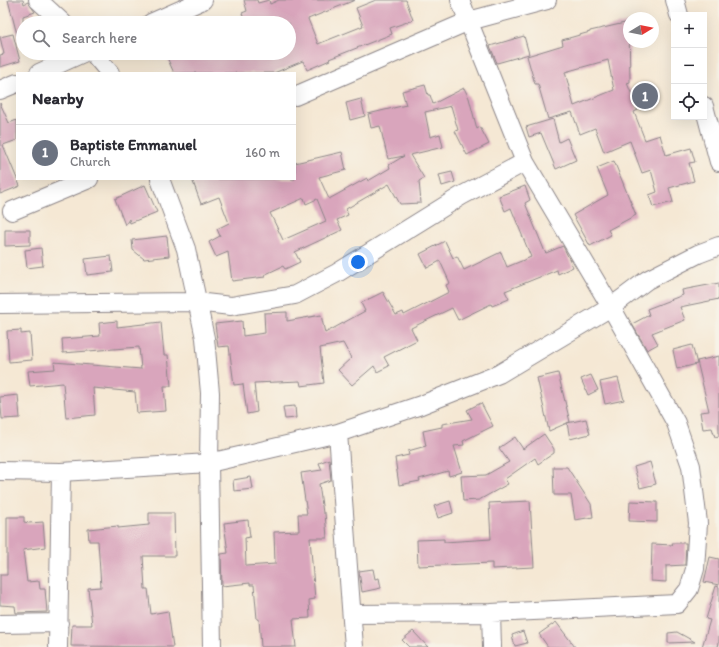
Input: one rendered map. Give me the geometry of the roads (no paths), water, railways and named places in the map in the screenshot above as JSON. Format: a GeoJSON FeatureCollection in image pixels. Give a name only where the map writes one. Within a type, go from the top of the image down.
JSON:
{"type":"FeatureCollection","features":[{"type":"Feature","properties":{"kind":"street"},"geometry":{"type":"LineString","coordinates":[[38,0],[55,16]]}},
{"type":"Feature","properties":{"kind":"street"},"geometry":{"type":"LineString","coordinates":[[167,16],[203,0]]}},
{"type":"Feature","properties":{"kind":"street"},"geometry":{"type":"LineString","coordinates":[[352,614],[491,613],[677,604],[689,589],[694,569],[698,523],[691,466],[676,423],[611,307],[525,162],[470,21],[460,0]]}},
{"type":"Feature","properties":{"kind":"street"},"geometry":{"type":"LineString","coordinates":[[296,96],[470,21],[547,0]]}},
{"type":"Feature","properties":{"kind":"street"},"geometry":{"type":"LineString","coordinates":[[675,0],[678,12]]}},
{"type":"Feature","properties":{"kind":"street"},"geometry":{"type":"LineString","coordinates":[[41,72],[68,60]]}},
{"type":"Feature","properties":{"kind":"street"},"geometry":{"type":"LineString","coordinates":[[99,60],[109,72]]}},
{"type":"Feature","properties":{"kind":"street"},"geometry":{"type":"LineString","coordinates":[[0,90],[16,83]]}},
{"type":"Feature","properties":{"kind":"street"},"geometry":{"type":"LineString","coordinates":[[707,117],[719,162]]}},
{"type":"Feature","properties":{"kind":"street"},"geometry":{"type":"LineString","coordinates":[[0,304],[196,302],[231,306],[295,295],[337,273],[461,196],[525,162]]}},
{"type":"Feature","properties":{"kind":"street"},"geometry":{"type":"LineString","coordinates":[[12,211],[87,180]]}},
{"type":"Feature","properties":{"kind":"street"},"geometry":{"type":"LineString","coordinates":[[160,180],[186,249],[196,302],[205,338],[210,393],[209,463],[212,647]]}},
{"type":"Feature","properties":{"kind":"street"},"geometry":{"type":"LineString","coordinates":[[0,471],[61,472],[209,463],[338,433],[421,405],[498,374],[611,307],[647,280],[698,254],[719,246]]}},
{"type":"Feature","properties":{"kind":"street"},"geometry":{"type":"LineString","coordinates":[[338,433],[354,647]]}},
{"type":"Feature","properties":{"kind":"street"},"geometry":{"type":"LineString","coordinates":[[58,647],[61,472]]}},
{"type":"Feature","properties":{"kind":"street"},"geometry":{"type":"LineString","coordinates":[[491,613],[492,647]]}},
{"type":"Feature","properties":{"kind":"street"},"geometry":{"type":"LineString","coordinates":[[0,624],[59,623]]}},
{"type":"Feature","properties":{"kind":"place","name":"Baptiste Emmanuel"},"geometry":{"type":"Point","coordinates":[645,96]}}]}
